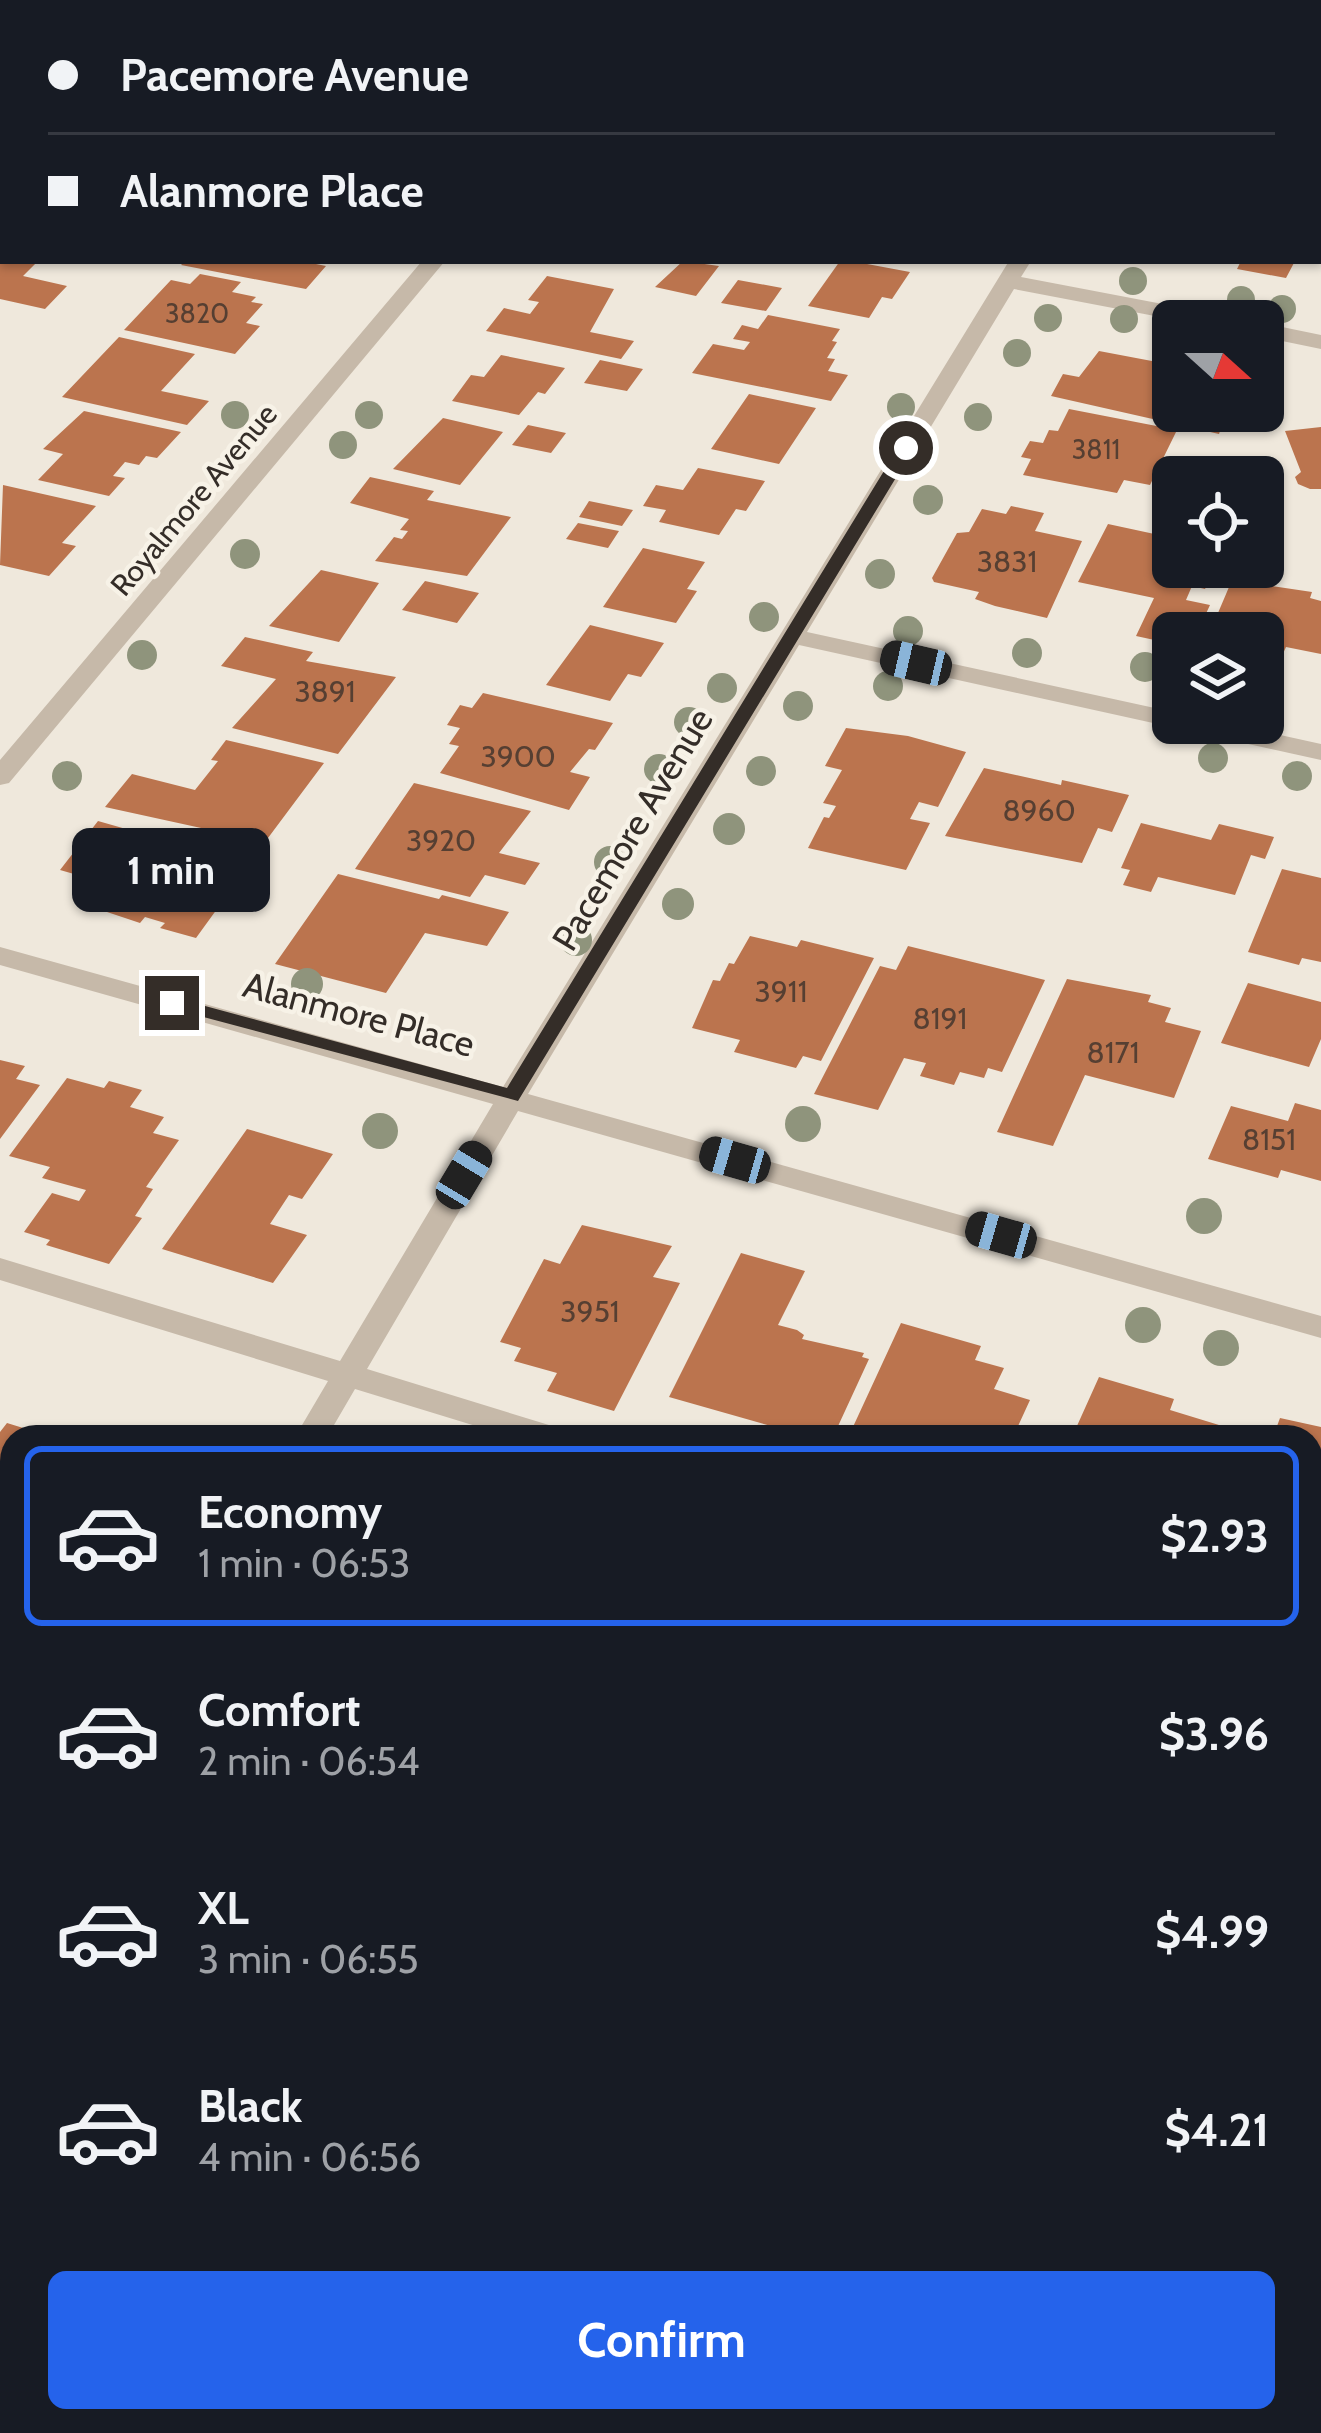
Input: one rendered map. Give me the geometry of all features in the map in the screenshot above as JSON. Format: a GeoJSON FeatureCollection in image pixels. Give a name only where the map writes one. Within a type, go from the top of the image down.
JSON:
{"type":"FeatureCollection","features":[{"type":"Feature","properties":{"kind":"street","name":"Royalmore Avenue"},"geometry":{"type":"LineString","coordinates":[[0,778],[431,264]]}},
{"type":"Feature","properties":{"kind":"street"},"geometry":{"type":"LineString","coordinates":[[1014,271],[1152,305]]}},
{"type":"Feature","properties":{"kind":"street","name":"Pacemore Avenue"},"geometry":{"type":"LineString","coordinates":[[318,1425],[1014,271]]}},
{"type":"Feature","properties":{"kind":"street"},"geometry":{"type":"LineString","coordinates":[[1284,334],[1321,342]]}},
{"type":"Feature","properties":{"kind":"street"},"geometry":{"type":"LineString","coordinates":[[791,636],[1152,714]]}},
{"type":"Feature","properties":{"kind":"street"},"geometry":{"type":"LineString","coordinates":[[1284,744],[1321,752]]}},
{"type":"Feature","properties":{"kind":"street","name":"Alanmore Place"},"geometry":{"type":"LineString","coordinates":[[0,956],[512,1096],[1321,1327]]}},
{"type":"Feature","properties":{"kind":"street"},"geometry":{"type":"LineString","coordinates":[[0,1269],[512,1425]]}},
{"type":"Feature","properties":{"kind":"building"},"geometry":{"type":"Polygon","coordinates":[[[0,264],[35,264],[23,276],[67,286],[45,309],[0,299],[0,264]]]}},
{"type":"Feature","properties":{"kind":"building"},"geometry":{"type":"Polygon","coordinates":[[[316,264],[326,266],[306,289],[181,265],[316,264]]]}},
{"type":"Feature","properties":{"kind":"building"},"geometry":{"type":"Polygon","coordinates":[[[680,264],[719,266],[696,296],[655,287],[680,264]]]}},
{"type":"Feature","properties":{"kind":"building"},"geometry":{"type":"Polygon","coordinates":[[[838,264],[910,272],[892,299],[882,297],[869,318],[808,306],[838,264]]]}},
{"type":"Feature","properties":{"kind":"building"},"geometry":{"type":"Polygon","coordinates":[[[1240,264],[1293,264],[1286,278],[1237,269],[1240,264]]]}},
{"type":"Feature","properties":{"kind":"building"},"geometry":{"type":"Polygon","coordinates":[[[200,274],[241,282],[232,292],[256,297],[251,302],[263,304],[246,323],[260,326],[235,354],[124,330],[171,280],[190,284],[200,274]]]}},
{"type":"Feature","properties":{"kind":"building"},"geometry":{"type":"Polygon","coordinates":[[[547,276],[614,289],[590,332],[634,341],[621,359],[486,331],[504,308],[530,314],[539,302],[528,300],[547,276]]]}},
{"type":"Feature","properties":{"kind":"building"},"geometry":{"type":"Polygon","coordinates":[[[738,280],[782,288],[766,311],[721,303],[738,280]]]}},
{"type":"Feature","properties":{"kind":"building"},"geometry":{"type":"Polygon","coordinates":[[[768,315],[840,329],[827,358],[835,359],[828,371],[848,375],[831,401],[692,373],[713,344],[744,350],[750,342],[733,339],[742,325],[758,329],[768,315]]]}},
{"type":"Feature","properties":{"kind":"building"},"geometry":{"type":"Polygon","coordinates":[[[119,337],[195,354],[161,391],[209,401],[187,425],[62,397],[119,337]]]}},
{"type":"Feature","properties":{"kind":"building"},"geometry":{"type":"Polygon","coordinates":[[[1099,351],[1152,361],[1152,419],[1051,396],[1063,374],[1079,377],[1099,351]]]}},
{"type":"Feature","properties":{"kind":"building"},"geometry":{"type":"Polygon","coordinates":[[[501,355],[565,368],[545,394],[538,392],[519,415],[452,401],[471,375],[484,377],[501,355]]]}},
{"type":"Feature","properties":{"kind":"building"},"geometry":{"type":"Polygon","coordinates":[[[600,360],[643,369],[627,391],[584,383],[600,360]]]}},
{"type":"Feature","properties":{"kind":"building"},"geometry":{"type":"Polygon","coordinates":[[[749,394],[816,408],[779,464],[711,449],[749,394]]]}},
{"type":"Feature","properties":{"kind":"building"},"geometry":{"type":"Polygon","coordinates":[[[1069,409],[1152,425],[1152,432],[1176,432],[1164,456],[1152,456],[1150,485],[1124,480],[1117,493],[1023,475],[1031,459],[1021,457],[1030,441],[1043,443],[1049,430],[1058,431],[1069,409]]]}},
{"type":"Feature","properties":{"kind":"building"},"geometry":{"type":"Polygon","coordinates":[[[84,411],[181,432],[157,458],[146,456],[139,465],[125,462],[113,476],[125,478],[109,496],[38,480],[63,454],[43,449],[84,411]]]}},
{"type":"Feature","properties":{"kind":"building"},"geometry":{"type":"Polygon","coordinates":[[[443,418],[503,432],[460,485],[393,469],[443,418]]]}},
{"type":"Feature","properties":{"kind":"building"},"geometry":{"type":"Polygon","coordinates":[[[528,425],[566,433],[551,453],[512,445],[528,425]]]}},
{"type":"Feature","properties":{"kind":"building"},"geometry":{"type":"Polygon","coordinates":[[[1321,427],[1321,489],[1310,489],[1298,484],[1295,477],[1301,472],[1285,431],[1321,427]]]}},
{"type":"Feature","properties":{"kind":"building"},"geometry":{"type":"Polygon","coordinates":[[[698,468],[765,481],[746,511],[736,509],[719,535],[659,522],[666,510],[643,506],[656,485],[683,490],[698,468]]]}},
{"type":"Feature","properties":{"kind":"building"},"geometry":{"type":"Polygon","coordinates":[[[370,477],[434,491],[427,500],[511,517],[467,576],[375,561],[394,537],[402,539],[408,531],[400,530],[409,519],[350,503],[370,477]]]}},
{"type":"Feature","properties":{"kind":"building"},"geometry":{"type":"Polygon","coordinates":[[[3,485],[96,506],[62,543],[76,546],[49,576],[0,565],[3,485]]]}},
{"type":"Feature","properties":{"kind":"building"},"geometry":{"type":"Polygon","coordinates":[[[589,501],[633,510],[622,526],[579,517],[589,501]]]}},
{"type":"Feature","properties":{"kind":"building"},"geometry":{"type":"Polygon","coordinates":[[[1011,506],[1044,513],[1035,531],[1082,541],[1047,618],[995,606],[975,599],[979,592],[932,578],[957,533],[969,532],[982,509],[1006,514],[1011,506]]]}},
{"type":"Feature","properties":{"kind":"building"},"geometry":{"type":"Polygon","coordinates":[[[578,523],[619,531],[608,548],[566,539],[578,523]]]}},
{"type":"Feature","properties":{"kind":"building"},"geometry":{"type":"Polygon","coordinates":[[[1108,524],[1152,533],[1152,588],[1191,588],[1186,600],[1210,605],[1207,612],[1152,612],[1152,639],[1136,636],[1154,598],[1078,582],[1108,524]]]}},
{"type":"Feature","properties":{"kind":"building"},"geometry":{"type":"Polygon","coordinates":[[[643,548],[705,562],[687,589],[697,591],[676,623],[603,607],[643,548]]]}},
{"type":"Feature","properties":{"kind":"building"},"geometry":{"type":"Polygon","coordinates":[[[321,570],[379,583],[339,642],[269,626],[321,570]]]}},
{"type":"Feature","properties":{"kind":"building"},"geometry":{"type":"Polygon","coordinates":[[[425,581],[479,593],[457,623],[402,610],[425,581]]]}},
{"type":"Feature","properties":{"kind":"building"},"geometry":{"type":"Polygon","coordinates":[[[1229,588],[1312,592],[1310,598],[1321,601],[1321,654],[1286,647],[1284,651],[1284,612],[1218,612],[1229,588]]]}},
{"type":"Feature","properties":{"kind":"building"},"geometry":{"type":"Polygon","coordinates":[[[590,625],[664,643],[641,677],[628,674],[610,701],[546,685],[590,625]]]}},
{"type":"Feature","properties":{"kind":"building"},"geometry":{"type":"Polygon","coordinates":[[[245,637],[313,652],[306,661],[396,677],[338,754],[232,728],[276,679],[221,666],[245,637]]]}},
{"type":"Feature","properties":{"kind":"building"},"geometry":{"type":"Polygon","coordinates":[[[483,693],[613,723],[595,750],[589,749],[570,772],[590,777],[569,810],[440,773],[459,746],[449,744],[460,728],[447,725],[460,705],[472,708],[483,693]]]}},
{"type":"Feature","properties":{"kind":"building"},"geometry":{"type":"Polygon","coordinates":[[[846,728],[908,736],[966,752],[938,807],[919,802],[910,819],[930,823],[906,870],[808,848],[824,817],[829,818],[836,806],[823,803],[842,770],[825,766],[846,728]]]}},
{"type":"Feature","properties":{"kind":"building"},"geometry":{"type":"Polygon","coordinates":[[[226,740],[324,763],[265,842],[105,807],[132,774],[195,790],[218,761],[211,760],[226,740]]]}},
{"type":"Feature","properties":{"kind":"building"},"geometry":{"type":"Polygon","coordinates":[[[984,768],[1129,795],[1112,832],[1098,828],[1082,863],[945,836],[984,768]]]}},
{"type":"Feature","properties":{"kind":"building"},"geometry":{"type":"Polygon","coordinates":[[[414,783],[531,811],[499,853],[540,863],[525,885],[485,875],[470,897],[355,869],[414,783]]]}},
{"type":"Feature","properties":{"kind":"building"},"geometry":{"type":"Polygon","coordinates":[[[98,821],[210,853],[220,850],[254,858],[196,938],[160,928],[165,923],[145,917],[140,923],[80,903],[74,895],[88,878],[60,870],[98,821]]]}},
{"type":"Feature","properties":{"kind":"building"},"geometry":{"type":"Polygon","coordinates":[[[1141,823],[1211,840],[1219,824],[1274,837],[1265,859],[1251,855],[1235,895],[1158,877],[1151,892],[1123,885],[1130,870],[1121,868],[1141,823]]]}},
{"type":"Feature","properties":{"kind":"building"},"geometry":{"type":"Polygon","coordinates":[[[1282,869],[1321,878],[1321,962],[1302,958],[1299,965],[1248,952],[1282,869]]]}},
{"type":"Feature","properties":{"kind":"building"},"geometry":{"type":"Polygon","coordinates":[[[338,874],[509,912],[487,946],[425,933],[386,993],[275,964],[338,874]]]}},
{"type":"Feature","properties":{"kind":"building"},"geometry":{"type":"Polygon","coordinates":[[[750,936],[797,947],[801,940],[874,958],[821,1061],[803,1056],[796,1068],[734,1052],[740,1040],[692,1028],[713,980],[720,981],[750,936]]]}},
{"type":"Feature","properties":{"kind":"building"},"geometry":{"type":"Polygon","coordinates":[[[908,946],[1045,980],[1002,1072],[988,1068],[984,1078],[960,1072],[954,1085],[920,1076],[926,1063],[904,1058],[878,1110],[814,1094],[880,966],[896,970],[908,946]]]}},
{"type":"Feature","properties":{"kind":"building"},"geometry":{"type":"Polygon","coordinates":[[[1067,979],[1151,995],[1148,1002],[1171,1008],[1165,1022],[1201,1031],[1174,1098],[1085,1075],[1053,1146],[997,1132],[1067,979]]]}},
{"type":"Feature","properties":{"kind":"building"},"geometry":{"type":"Polygon","coordinates":[[[1248,983],[1321,1002],[1321,1039],[1309,1067],[1221,1043],[1248,983]]]}},
{"type":"Feature","properties":{"kind":"building"},"geometry":{"type":"Polygon","coordinates":[[[0,1060],[25,1066],[16,1079],[40,1085],[0,1139],[0,1060]]]}},
{"type":"Feature","properties":{"kind":"building"},"geometry":{"type":"Polygon","coordinates":[[[67,1078],[104,1088],[109,1081],[142,1090],[130,1107],[164,1117],[153,1133],[179,1140],[146,1187],[153,1189],[135,1216],[142,1218],[109,1264],[46,1245],[50,1240],[24,1232],[52,1193],[79,1201],[86,1190],[42,1178],[50,1167],[9,1156],[67,1078]]]}},
{"type":"Feature","properties":{"kind":"building"},"geometry":{"type":"Polygon","coordinates":[[[1295,1103],[1321,1110],[1321,1181],[1281,1170],[1278,1178],[1208,1159],[1231,1106],[1288,1121],[1295,1103]]]}},
{"type":"Feature","properties":{"kind":"building"},"geometry":{"type":"Polygon","coordinates":[[[247,1129],[333,1154],[302,1199],[289,1195],[270,1224],[307,1235],[273,1283],[162,1249],[247,1129]]]}},
{"type":"Feature","properties":{"kind":"building"},"geometry":{"type":"Polygon","coordinates":[[[582,1225],[672,1246],[653,1277],[680,1283],[614,1411],[547,1391],[557,1373],[514,1361],[521,1348],[500,1342],[544,1259],[560,1264],[582,1225]]]}},
{"type":"Feature","properties":{"kind":"building"},"geometry":{"type":"Polygon","coordinates":[[[741,1253],[805,1271],[778,1325],[797,1330],[804,1335],[802,1339],[864,1353],[862,1357],[869,1359],[839,1425],[768,1425],[669,1397],[741,1253]]]}},
{"type":"Feature","properties":{"kind":"building"},"geometry":{"type":"Polygon","coordinates":[[[901,1323],[981,1346],[975,1360],[1004,1368],[994,1389],[1030,1400],[1019,1425],[854,1425],[901,1323]]]}},
{"type":"Feature","properties":{"kind":"building"},"geometry":{"type":"Polygon","coordinates":[[[1099,1377],[1174,1399],[1170,1410],[1219,1425],[1077,1425],[1099,1377]]]}},
{"type":"Feature","properties":{"kind":"building"},"geometry":{"type":"Polygon","coordinates":[[[1280,1418],[1312,1425],[1277,1425],[1280,1418]]]}},
{"type":"Feature","properties":{"kind":"route"},"geometry":{"type":"LineString","coordinates":[[172,1003],[512,1096],[906,448]]}}]}
